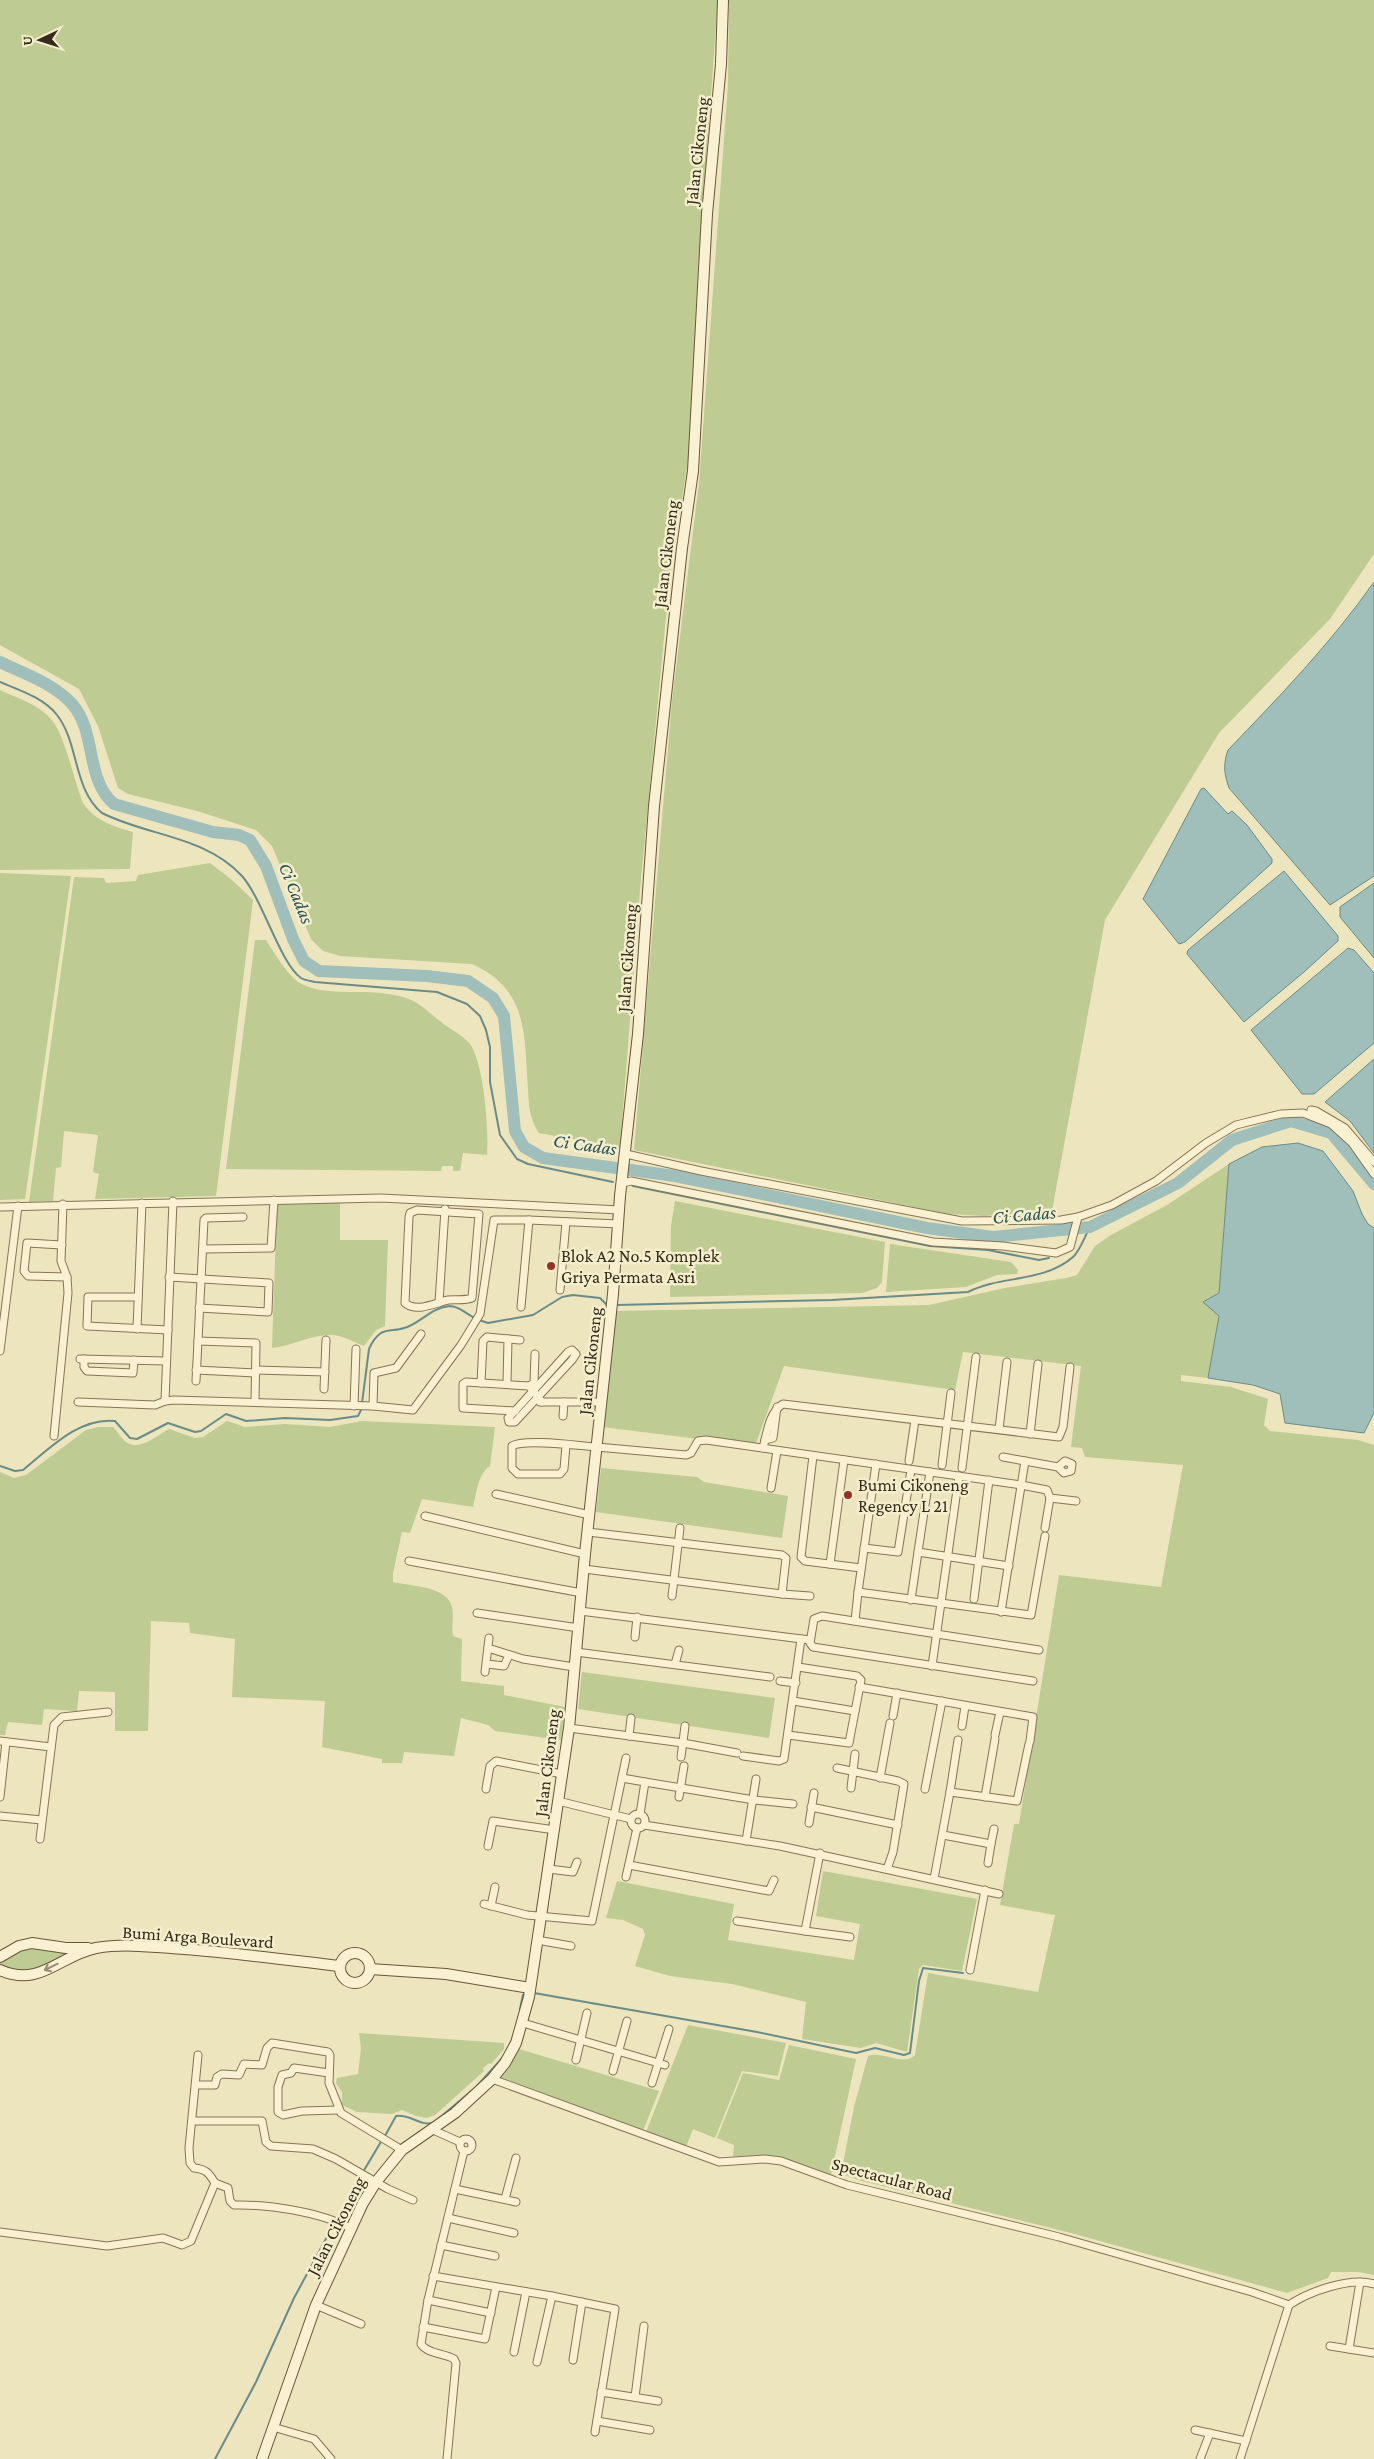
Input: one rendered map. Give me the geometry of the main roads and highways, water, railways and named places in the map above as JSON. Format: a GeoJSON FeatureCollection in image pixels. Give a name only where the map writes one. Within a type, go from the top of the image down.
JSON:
{"type":"FeatureCollection","features":[{"type":"Feature","properties":{"kind":"water"},"geometry":{"type":"Polygon","coordinates":[[[1374,582],[1374,876],[1330,905],[1229,788],[1225,774],[1225,760],[1228,750],[1323,648],[1374,582]]]}},
{"type":"Feature","properties":{"kind":"water"},"geometry":{"type":"Polygon","coordinates":[[[1204,788],[1228,814],[1232,811],[1247,825],[1272,859],[1272,863],[1185,942],[1179,944],[1143,899],[1201,789],[1204,788]]]}},
{"type":"Feature","properties":{"kind":"water"},"geometry":{"type":"Polygon","coordinates":[[[1284,871],[1338,936],[1338,941],[1244,1022],[1187,954],[1188,950],[1284,871]]]}},
{"type":"Feature","properties":{"kind":"water"},"geometry":{"type":"Polygon","coordinates":[[[1374,883],[1374,958],[1340,917],[1340,907],[1374,883]]]}},
{"type":"Feature","properties":{"kind":"water"},"geometry":{"type":"Polygon","coordinates":[[[1348,948],[1354,950],[1374,973],[1374,1043],[1314,1094],[1302,1094],[1251,1030],[1348,948]]]}},
{"type":"Feature","properties":{"kind":"water"},"geometry":{"type":"Polygon","coordinates":[[[1374,1059],[1374,1153],[1350,1121],[1325,1102],[1374,1059]]]}},
{"type":"Feature","properties":{"kind":"water"},"geometry":{"type":"Polygon","coordinates":[[[1298,1143],[1323,1151],[1353,1191],[1362,1214],[1368,1224],[1374,1228],[1374,1413],[1364,1433],[1285,1423],[1280,1394],[1253,1385],[1208,1378],[1219,1316],[1203,1302],[1219,1293],[1229,1164],[1262,1147],[1298,1143]]]}},
{"type":"Feature","properties":{"kind":"waterway","name":"Ci Cadas"},"geometry":{"type":"LineString","coordinates":[[0,662],[49,685],[73,705],[85,729],[99,782],[105,794],[114,804],[213,832],[239,835],[250,840],[266,866],[293,939],[304,961],[319,971],[427,976],[468,981],[493,998],[504,1016],[515,1131],[524,1147],[543,1158],[675,1176],[927,1228],[993,1237],[1090,1227],[1178,1183],[1232,1140],[1291,1121],[1331,1133],[1374,1184]]}},
{"type":"Feature","properties":{"kind":"waterway"},"geometry":{"type":"LineString","coordinates":[[0,682],[38,699],[57,715],[69,739],[86,792],[102,813],[119,821],[194,845],[227,863],[242,876],[257,900],[286,959],[301,978],[315,982],[437,992],[467,1004],[480,1016],[486,1030],[490,1047],[490,1082],[500,1135],[517,1159],[528,1164],[613,1182]]}},
{"type":"Feature","properties":{"kind":"waterway"},"geometry":{"type":"LineString","coordinates":[[633,1186],[930,1246],[988,1250],[1039,1260],[1049,1258]]}},
{"type":"Feature","properties":{"kind":"waterway"},"geometry":{"type":"LineString","coordinates":[[616,1305],[832,1300],[968,1292],[994,1283],[1049,1271],[1061,1265],[1076,1254],[1090,1227]]}},
{"type":"Feature","properties":{"kind":"waterway"},"geometry":{"type":"LineString","coordinates":[[479,1320],[488,1323],[533,1315],[562,1297],[573,1295],[600,1298],[608,1306]]}},
{"type":"Feature","properties":{"kind":"waterway"},"geometry":{"type":"LineString","coordinates":[[362,1403],[369,1349],[381,1333],[410,1326],[431,1312],[443,1307],[456,1307],[475,1318]]}},
{"type":"Feature","properties":{"kind":"waterway"},"geometry":{"type":"LineString","coordinates":[[0,1466],[15,1471],[23,1470],[65,1436],[89,1424],[102,1421],[115,1421],[130,1438],[137,1439],[168,1423],[195,1432],[201,1431],[226,1414],[246,1421],[285,1418],[330,1420],[358,1416],[362,1408]]}},
{"type":"Feature","properties":{"kind":"waterway"},"geometry":{"type":"LineString","coordinates":[[534,1993],[757,2032],[856,2053],[875,2048],[904,2055],[910,2053],[919,1981],[923,1968],[963,1973]]}},
{"type":"Feature","properties":{"kind":"waterway"},"geometry":{"type":"LineString","coordinates":[[520,2009],[523,1995],[526,1993]]}},
{"type":"Feature","properties":{"kind":"waterway"},"geometry":{"type":"LineString","coordinates":[[437,2120],[476,2087],[504,2056]]}},
{"type":"Feature","properties":{"kind":"waterway"},"geometry":{"type":"LineString","coordinates":[[385,2136],[396,2116],[406,2117],[423,2123],[433,2123]]}},
{"type":"Feature","properties":{"kind":"waterway"},"geometry":{"type":"LineString","coordinates":[[363,2172],[382,2140]]}},
{"type":"Feature","properties":{"kind":"waterway"},"geometry":{"type":"LineString","coordinates":[[336,2220],[361,2177]]}},
{"type":"Feature","properties":{"kind":"waterway"},"geometry":{"type":"LineString","coordinates":[[215,2459],[256,2382],[294,2298],[334,2224]]}},
{"type":"Feature","properties":{"kind":"place","name":"Blok A2 No.5 Komplek Griya Permata Asri"},"geometry":{"type":"Point","coordinates":[551,1266]}},
{"type":"Feature","properties":{"kind":"place","name":"Bumi Cikoneng Regency L 21"},"geometry":{"type":"Point","coordinates":[848,1495]}}]}
